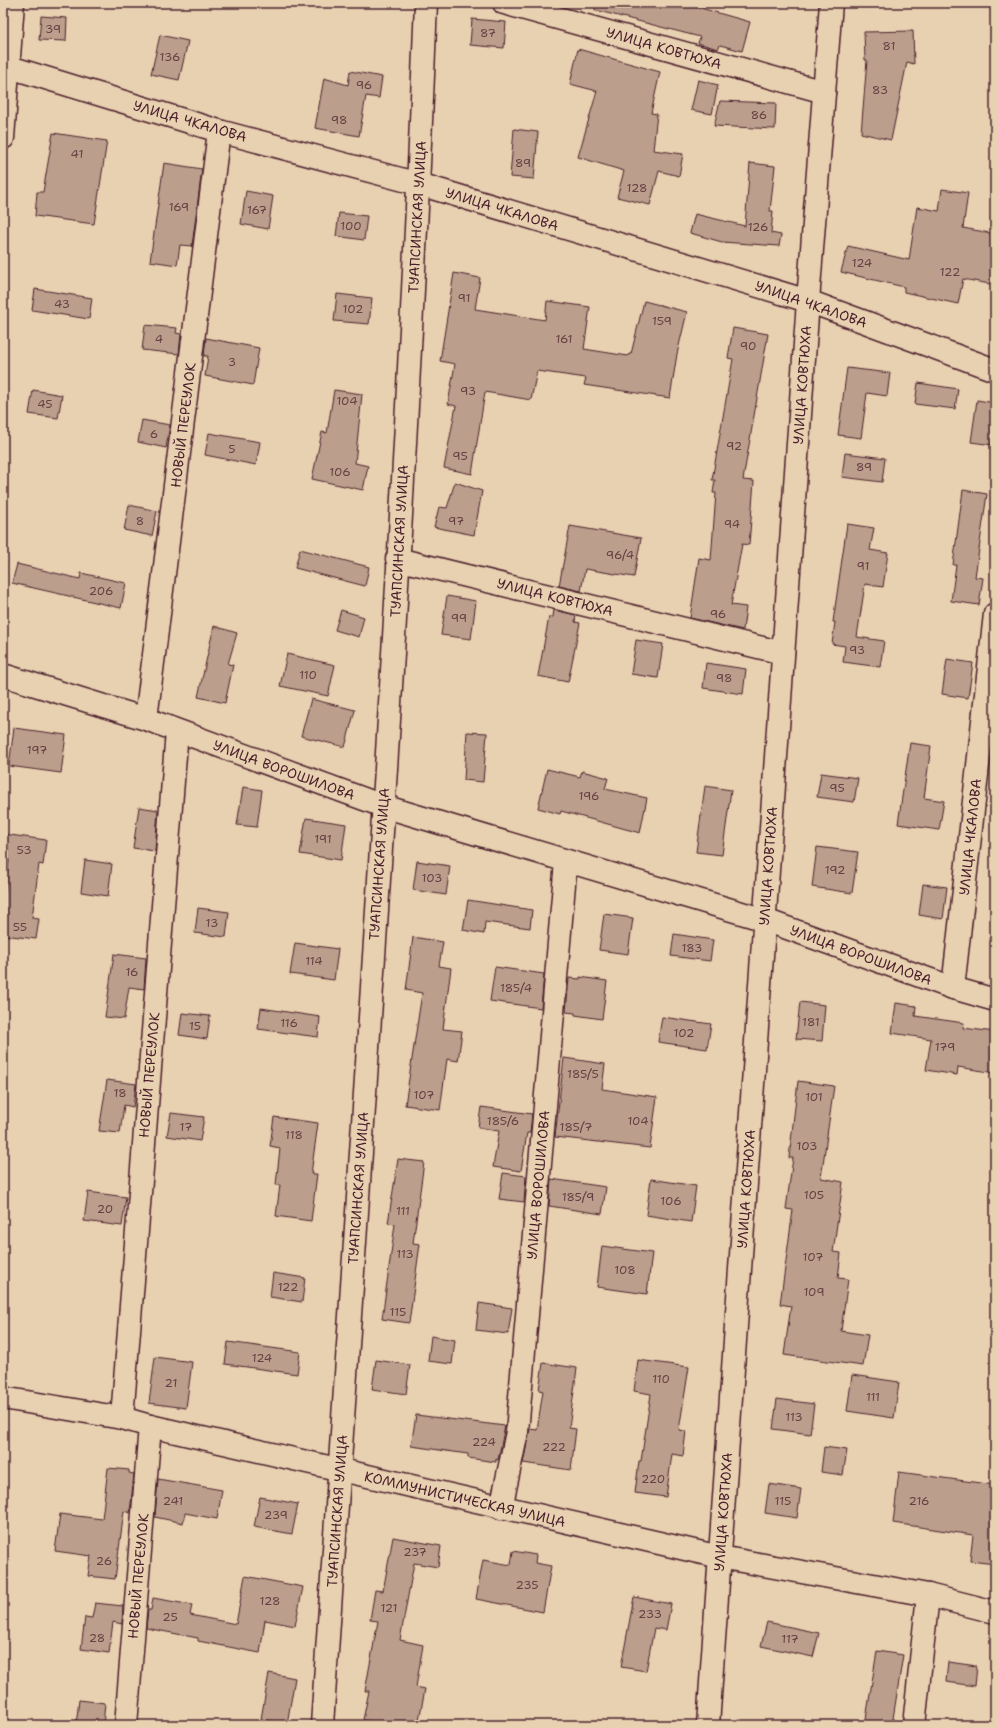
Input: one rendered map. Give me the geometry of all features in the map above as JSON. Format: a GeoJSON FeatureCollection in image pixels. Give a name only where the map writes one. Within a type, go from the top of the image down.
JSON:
{"type":"FeatureCollection","features":[{"type":"Feature","properties":{"kind":"street"},"geometry":{"type":"LineString","coordinates":[[3,138],[5,65],[13,3]]}},
{"type":"Feature","properties":{"kind":"street","name":"ТУАПСИНСКАЯ УЛИЦА"},"geometry":{"type":"LineString","coordinates":[[322,1725],[340,1470],[398,558],[419,184],[426,3]]}},
{"type":"Feature","properties":{"kind":"street","name":"УЛИЦА КОВТЮХА"},"geometry":{"type":"LineString","coordinates":[[504,3],[824,92]]}},
{"type":"Feature","properties":{"kind":"street","name":"УЛИЦА КОВТЮХА"},"geometry":{"type":"LineString","coordinates":[[708,1725],[808,301],[831,3]]}},
{"type":"Feature","properties":{"kind":"street","name":"УЛИЦА ЧКАЛОВА"},"geometry":{"type":"LineString","coordinates":[[5,65],[220,131],[419,184],[808,301],[995,370]]}},
{"type":"Feature","properties":{"kind":"street","name":"НОВЫЙ ПЕРЕУЛОК"},"geometry":{"type":"LineString","coordinates":[[146,718],[220,131]]}},
{"type":"Feature","properties":{"kind":"street","name":"УЛИЦА КОВТЮХА"},"geometry":{"type":"LineString","coordinates":[[398,558],[783,653]]}},
{"type":"Feature","properties":{"kind":"street","name":"УЛИЦА ЧКАЛОВА"},"geometry":{"type":"LineString","coordinates":[[953,988],[995,614]]}},
{"type":"Feature","properties":{"kind":"street","name":"УЛИЦА ВОРОШИЛОВА"},"geometry":{"type":"LineString","coordinates":[[3,675],[146,718],[177,731],[383,806],[765,920],[953,988],[995,1000]]}},
{"type":"Feature","properties":{"kind":"street","name":"НОВЫЙ ПЕРЕУЛОК"},"geometry":{"type":"LineString","coordinates":[[122,1418],[177,731]]}},
{"type":"Feature","properties":{"kind":"street","name":"УЛИЦА ВОРОШИЛОВА"},"geometry":{"type":"LineString","coordinates":[[501,1508],[517,1432],[566,860]]}},
{"type":"Feature","properties":{"kind":"street","name":"КОММУНИСТИЧЕСКАЯ УЛИЦА"},"geometry":{"type":"LineString","coordinates":[[3,1398],[122,1418],[150,1426],[501,1508],[720,1557],[928,1595],[995,1612]]}},
{"type":"Feature","properties":{"kind":"street","name":"НОВЫЙ ПЕРЕУЛОК"},"geometry":{"type":"LineString","coordinates":[[126,1725],[150,1426]]}},
{"type":"Feature","properties":{"kind":"street"},"geometry":{"type":"LineString","coordinates":[[914,1725],[928,1595]]}},
{"type":"Feature","properties":{"kind":"building"},"geometry":{"type":"Polygon","coordinates":[[[596,3],[683,3],[750,22],[742,51],[720,45],[718,49],[698,43],[700,37],[595,10],[596,3]]]}},
{"type":"Feature","properties":{"kind":"building"},"geometry":{"type":"Polygon","coordinates":[[[41,16],[67,18],[66,41],[39,40],[41,16]]]}},
{"type":"Feature","properties":{"kind":"building"},"geometry":{"type":"Polygon","coordinates":[[[472,19],[506,22],[504,48],[470,45],[472,19]]]}},
{"type":"Feature","properties":{"kind":"building"},"geometry":{"type":"Polygon","coordinates":[[[913,31],[914,64],[907,62],[891,140],[861,133],[867,60],[865,60],[864,32],[913,31]]]}},
{"type":"Feature","properties":{"kind":"building"},"geometry":{"type":"Polygon","coordinates":[[[160,35],[188,41],[179,80],[151,74],[160,35]]]}},
{"type":"Feature","properties":{"kind":"building"},"geometry":{"type":"Polygon","coordinates":[[[578,49],[660,72],[651,113],[657,114],[653,150],[683,154],[679,176],[659,171],[650,205],[617,197],[624,171],[578,157],[597,91],[570,84],[578,49]]]}},
{"type":"Feature","properties":{"kind":"building"},"geometry":{"type":"Polygon","coordinates":[[[350,71],[382,77],[379,98],[366,96],[359,136],[315,128],[324,78],[348,85],[350,71]]]}},
{"type":"Feature","properties":{"kind":"building"},"geometry":{"type":"Polygon","coordinates":[[[698,80],[718,85],[712,114],[691,110],[698,80]]]}},
{"type":"Feature","properties":{"kind":"building"},"geometry":{"type":"Polygon","coordinates":[[[720,101],[776,103],[775,129],[714,126],[720,101]]]}},
{"type":"Feature","properties":{"kind":"building"},"geometry":{"type":"Polygon","coordinates":[[[514,129],[538,132],[534,179],[510,177],[514,129]]]}},
{"type":"Feature","properties":{"kind":"building"},"geometry":{"type":"Polygon","coordinates":[[[53,133],[107,141],[94,224],[35,216],[37,192],[43,192],[53,133]]]}},
{"type":"Feature","properties":{"kind":"building"},"geometry":{"type":"Polygon","coordinates":[[[164,163],[202,169],[192,246],[180,245],[177,265],[150,261],[164,163]]]}},
{"type":"Feature","properties":{"kind":"building"},"geometry":{"type":"Polygon","coordinates":[[[750,163],[775,166],[770,211],[773,211],[771,233],[781,235],[779,246],[722,242],[690,233],[695,214],[745,226],[750,163]]]}},
{"type":"Feature","properties":{"kind":"building"},"geometry":{"type":"Polygon","coordinates":[[[942,189],[968,193],[963,228],[995,234],[995,285],[963,279],[958,304],[904,292],[904,287],[841,272],[848,246],[909,260],[917,207],[939,211],[942,189]]]}},
{"type":"Feature","properties":{"kind":"building"},"geometry":{"type":"Polygon","coordinates":[[[246,191],[273,196],[268,229],[241,224],[246,191]]]}},
{"type":"Feature","properties":{"kind":"building"},"geometry":{"type":"Polygon","coordinates":[[[339,213],[367,216],[364,240],[336,236],[339,213]]]}},
{"type":"Feature","properties":{"kind":"building"},"geometry":{"type":"Polygon","coordinates":[[[454,273],[480,278],[475,309],[545,320],[547,301],[590,307],[584,349],[628,356],[631,354],[644,301],[687,312],[677,354],[670,398],[584,385],[586,378],[537,371],[531,400],[485,392],[472,474],[444,468],[456,406],[448,404],[455,364],[440,361],[454,273]]]}},
{"type":"Feature","properties":{"kind":"building"},"geometry":{"type":"Polygon","coordinates":[[[35,289],[92,298],[89,319],[32,310],[35,289]]]}},
{"type":"Feature","properties":{"kind":"building"},"geometry":{"type":"Polygon","coordinates":[[[337,294],[372,298],[369,324],[334,321],[337,294]]]}},
{"type":"Feature","properties":{"kind":"building"},"geometry":{"type":"Polygon","coordinates":[[[145,325],[177,328],[176,333],[181,334],[179,354],[142,350],[145,325]]]}},
{"type":"Feature","properties":{"kind":"building"},"geometry":{"type":"Polygon","coordinates":[[[733,328],[768,334],[743,480],[754,481],[749,545],[742,544],[731,605],[746,607],[743,630],[690,618],[699,558],[711,560],[716,493],[713,493],[715,480],[712,480],[733,359],[728,358],[733,328]]]}},
{"type":"Feature","properties":{"kind":"building"},"geometry":{"type":"Polygon","coordinates":[[[206,338],[259,348],[253,385],[205,376],[208,356],[204,356],[206,338]]]}},
{"type":"Feature","properties":{"kind":"building"},"geometry":{"type":"Polygon","coordinates":[[[847,368],[890,373],[887,396],[867,393],[861,438],[838,435],[847,368]]]}},
{"type":"Feature","properties":{"kind":"building"},"geometry":{"type":"Polygon","coordinates":[[[918,383],[958,389],[955,409],[915,404],[918,383]]]}},
{"type":"Feature","properties":{"kind":"building"},"geometry":{"type":"Polygon","coordinates":[[[33,390],[62,395],[58,418],[29,414],[33,390]]]}},
{"type":"Feature","properties":{"kind":"building"},"geometry":{"type":"Polygon","coordinates":[[[334,390],[362,394],[355,463],[368,466],[363,490],[312,479],[322,432],[327,433],[334,390]]]}},
{"type":"Feature","properties":{"kind":"building"},"geometry":{"type":"Polygon","coordinates":[[[977,400],[995,403],[993,445],[971,442],[977,400]]]}},
{"type":"Feature","properties":{"kind":"building"},"geometry":{"type":"Polygon","coordinates":[[[142,420],[170,425],[166,448],[138,442],[142,420]]]}},
{"type":"Feature","properties":{"kind":"building"},"geometry":{"type":"Polygon","coordinates":[[[209,433],[260,442],[256,465],[205,455],[209,433]]]}},
{"type":"Feature","properties":{"kind":"building"},"geometry":{"type":"Polygon","coordinates":[[[845,453],[885,458],[882,482],[842,477],[845,453]]]}},
{"type":"Feature","properties":{"kind":"building"},"geometry":{"type":"Polygon","coordinates":[[[455,482],[482,491],[474,535],[434,527],[439,507],[447,508],[455,482]]]}},
{"type":"Feature","properties":{"kind":"building"},"geometry":{"type":"Polygon","coordinates":[[[963,490],[987,494],[975,577],[983,578],[979,605],[951,601],[956,565],[953,565],[963,490]]]}},
{"type":"Feature","properties":{"kind":"building"},"geometry":{"type":"Polygon","coordinates":[[[129,505],[157,511],[152,536],[124,530],[129,505]]]}},
{"type":"Feature","properties":{"kind":"building"},"geometry":{"type":"Polygon","coordinates":[[[847,524],[874,528],[870,550],[888,553],[883,587],[865,584],[857,637],[884,641],[880,667],[843,662],[845,646],[832,644],[835,622],[833,622],[847,524]]]}},
{"type":"Feature","properties":{"kind":"building"},"geometry":{"type":"Polygon","coordinates":[[[570,526],[641,538],[634,577],[585,569],[581,591],[559,586],[570,526]]]}},
{"type":"Feature","properties":{"kind":"building"},"geometry":{"type":"Polygon","coordinates":[[[300,549],[369,567],[365,586],[295,568],[300,549]]]}},
{"type":"Feature","properties":{"kind":"building"},"geometry":{"type":"Polygon","coordinates":[[[17,564],[80,579],[81,573],[126,583],[121,608],[12,583],[17,564]]]}},
{"type":"Feature","properties":{"kind":"building"},"geometry":{"type":"Polygon","coordinates":[[[447,596],[476,601],[471,639],[441,635],[447,596]]]}},
{"type":"Feature","properties":{"kind":"building"},"geometry":{"type":"Polygon","coordinates":[[[341,610],[364,617],[359,637],[335,630],[341,610]]]}},
{"type":"Feature","properties":{"kind":"building"},"geometry":{"type":"Polygon","coordinates":[[[554,610],[576,615],[575,622],[580,623],[568,682],[538,676],[549,617],[553,617],[554,610]]]}},
{"type":"Feature","properties":{"kind":"building"},"geometry":{"type":"Polygon","coordinates":[[[214,626],[237,633],[228,664],[233,665],[225,703],[198,697],[214,626]]]}},
{"type":"Feature","properties":{"kind":"building"},"geometry":{"type":"Polygon","coordinates":[[[636,640],[663,644],[658,678],[631,674],[636,640]]]}},
{"type":"Feature","properties":{"kind":"building"},"geometry":{"type":"Polygon","coordinates":[[[287,654],[335,665],[328,696],[280,686],[287,654]]]}},
{"type":"Feature","properties":{"kind":"building"},"geometry":{"type":"Polygon","coordinates":[[[947,659],[973,663],[968,698],[942,694],[947,659]]]}},
{"type":"Feature","properties":{"kind":"building"},"geometry":{"type":"Polygon","coordinates":[[[706,663],[746,669],[743,694],[703,688],[706,663]]]}},
{"type":"Feature","properties":{"kind":"building"},"geometry":{"type":"Polygon","coordinates":[[[311,699],[355,710],[345,747],[301,736],[311,699]]]}},
{"type":"Feature","properties":{"kind":"building"},"geometry":{"type":"Polygon","coordinates":[[[14,728],[66,735],[61,773],[9,766],[14,728]]]}},
{"type":"Feature","properties":{"kind":"building"},"geometry":{"type":"Polygon","coordinates":[[[467,732],[487,733],[483,782],[464,780],[467,732]]]}},
{"type":"Feature","properties":{"kind":"building"},"geometry":{"type":"Polygon","coordinates":[[[910,743],[931,746],[924,798],[944,801],[939,830],[898,824],[910,743]]]}},
{"type":"Feature","properties":{"kind":"building"},"geometry":{"type":"Polygon","coordinates":[[[547,769],[580,777],[582,771],[608,778],[605,789],[647,798],[640,833],[561,811],[560,814],[538,808],[547,769]]]}},
{"type":"Feature","properties":{"kind":"building"},"geometry":{"type":"Polygon","coordinates":[[[821,773],[858,778],[854,802],[817,797],[821,773]]]}},
{"type":"Feature","properties":{"kind":"building"},"geometry":{"type":"Polygon","coordinates":[[[705,786],[731,790],[722,855],[696,852],[705,786]]]}},
{"type":"Feature","properties":{"kind":"building"},"geometry":{"type":"Polygon","coordinates":[[[243,787],[262,790],[257,827],[237,825],[243,787]]]}},
{"type":"Feature","properties":{"kind":"building"},"geometry":{"type":"Polygon","coordinates":[[[139,807],[158,810],[155,851],[133,848],[139,807]]]}},
{"type":"Feature","properties":{"kind":"building"},"geometry":{"type":"Polygon","coordinates":[[[306,818],[346,824],[341,860],[300,854],[306,818]]]}},
{"type":"Feature","properties":{"kind":"building"},"geometry":{"type":"Polygon","coordinates":[[[3,834],[46,840],[43,865],[39,864],[32,918],[39,919],[36,939],[3,935],[3,906],[9,860],[3,859],[3,834]]]}},
{"type":"Feature","properties":{"kind":"building"},"geometry":{"type":"Polygon","coordinates":[[[817,847],[858,852],[852,893],[812,887],[817,847]]]}},
{"type":"Feature","properties":{"kind":"building"},"geometry":{"type":"Polygon","coordinates":[[[85,860],[112,864],[108,896],[81,892],[85,860]]]}},
{"type":"Feature","properties":{"kind":"building"},"geometry":{"type":"Polygon","coordinates":[[[417,861],[450,866],[446,895],[413,890],[417,861]]]}},
{"type":"Feature","properties":{"kind":"building"},"geometry":{"type":"Polygon","coordinates":[[[923,884],[947,887],[943,919],[919,915],[923,884]]]}},
{"type":"Feature","properties":{"kind":"building"},"geometry":{"type":"Polygon","coordinates":[[[468,900],[532,910],[530,928],[485,922],[484,934],[463,930],[468,900]]]}},
{"type":"Feature","properties":{"kind":"building"},"geometry":{"type":"Polygon","coordinates":[[[198,908],[229,912],[226,937],[195,933],[198,908]]]}},
{"type":"Feature","properties":{"kind":"building"},"geometry":{"type":"Polygon","coordinates":[[[604,914],[633,918],[628,954],[599,950],[604,914]]]}},
{"type":"Feature","properties":{"kind":"building"},"geometry":{"type":"Polygon","coordinates":[[[674,934],[713,940],[710,961],[671,956],[674,934]]]}},
{"type":"Feature","properties":{"kind":"building"},"geometry":{"type":"Polygon","coordinates":[[[413,937],[443,942],[439,966],[451,968],[443,1029],[462,1031],[458,1061],[447,1059],[440,1110],[405,1105],[422,993],[406,990],[413,937]]]}},
{"type":"Feature","properties":{"kind":"building"},"geometry":{"type":"Polygon","coordinates":[[[295,943],[338,949],[334,980],[290,974],[295,943]]]}},
{"type":"Feature","properties":{"kind":"building"},"geometry":{"type":"Polygon","coordinates":[[[114,954],[146,958],[144,989],[129,987],[124,1019],[105,1017],[114,954]]]}},
{"type":"Feature","properties":{"kind":"building"},"geometry":{"type":"Polygon","coordinates":[[[495,967],[544,974],[541,1008],[490,1001],[495,967]]]}},
{"type":"Feature","properties":{"kind":"building"},"geometry":{"type":"Polygon","coordinates":[[[580,977],[607,981],[602,1019],[575,1015],[575,1013],[566,1012],[569,978],[580,979],[580,977]]]}},
{"type":"Feature","properties":{"kind":"building"},"geometry":{"type":"Polygon","coordinates":[[[800,1002],[825,1005],[822,1041],[796,1039],[800,1002]]]}},
{"type":"Feature","properties":{"kind":"building"},"geometry":{"type":"Polygon","coordinates":[[[896,1003],[916,1006],[915,1016],[964,1023],[963,1028],[995,1032],[995,1073],[958,1067],[957,1075],[926,1070],[931,1039],[892,1033],[896,1003]]]}},
{"type":"Feature","properties":{"kind":"building"},"geometry":{"type":"Polygon","coordinates":[[[261,1008],[320,1017],[318,1037],[258,1029],[261,1008]]]}},
{"type":"Feature","properties":{"kind":"building"},"geometry":{"type":"Polygon","coordinates":[[[182,1013],[210,1016],[207,1039],[179,1035],[182,1013]]]}},
{"type":"Feature","properties":{"kind":"building"},"geometry":{"type":"Polygon","coordinates":[[[662,1017],[711,1024],[707,1049],[658,1042],[662,1017]]]}},
{"type":"Feature","properties":{"kind":"building"},"geometry":{"type":"Polygon","coordinates":[[[564,1058],[605,1064],[602,1089],[657,1097],[650,1148],[555,1137],[564,1058]]]}},
{"type":"Feature","properties":{"kind":"building"},"geometry":{"type":"Polygon","coordinates":[[[107,1080],[136,1084],[133,1107],[124,1105],[120,1133],[99,1131],[107,1080]]]}},
{"type":"Feature","properties":{"kind":"building"},"geometry":{"type":"Polygon","coordinates":[[[798,1081],[834,1086],[821,1178],[843,1182],[833,1252],[841,1253],[838,1278],[848,1279],[841,1331],[868,1335],[863,1366],[784,1355],[791,1306],[780,1304],[793,1210],[786,1209],[793,1158],[789,1158],[798,1081]]]}},
{"type":"Feature","properties":{"kind":"building"},"geometry":{"type":"Polygon","coordinates":[[[481,1107],[532,1114],[530,1133],[527,1133],[521,1171],[493,1167],[499,1131],[478,1128],[481,1107]]]}},
{"type":"Feature","properties":{"kind":"building"},"geometry":{"type":"Polygon","coordinates":[[[171,1113],[204,1117],[200,1141],[167,1136],[171,1113]]]}},
{"type":"Feature","properties":{"kind":"building"},"geometry":{"type":"Polygon","coordinates":[[[274,1117],[318,1123],[311,1174],[317,1174],[311,1221],[276,1216],[280,1185],[276,1185],[280,1148],[270,1146],[274,1117]]]}},
{"type":"Feature","properties":{"kind":"building"},"geometry":{"type":"Polygon","coordinates":[[[398,1159],[424,1162],[413,1243],[420,1244],[409,1323],[382,1319],[395,1224],[388,1223],[398,1159]]]}},
{"type":"Feature","properties":{"kind":"building"},"geometry":{"type":"Polygon","coordinates":[[[503,1173],[526,1176],[524,1202],[499,1199],[503,1173]]]}},
{"type":"Feature","properties":{"kind":"building"},"geometry":{"type":"Polygon","coordinates":[[[551,1179],[606,1187],[602,1214],[549,1206],[551,1179]]]}},
{"type":"Feature","properties":{"kind":"building"},"geometry":{"type":"Polygon","coordinates":[[[651,1179],[696,1186],[691,1222],[646,1215],[651,1179]]]}},
{"type":"Feature","properties":{"kind":"building"},"geometry":{"type":"Polygon","coordinates":[[[88,1192],[126,1197],[122,1226],[84,1221],[88,1192]]]}},
{"type":"Feature","properties":{"kind":"building"},"geometry":{"type":"Polygon","coordinates":[[[602,1246],[652,1253],[647,1294],[597,1287],[602,1246]]]}},
{"type":"Feature","properties":{"kind":"building"},"geometry":{"type":"Polygon","coordinates":[[[273,1273],[305,1278],[302,1302],[270,1297],[273,1273]]]}},
{"type":"Feature","properties":{"kind":"building"},"geometry":{"type":"Polygon","coordinates":[[[479,1303],[512,1308],[508,1334],[476,1330],[479,1303]]]}},
{"type":"Feature","properties":{"kind":"building"},"geometry":{"type":"Polygon","coordinates":[[[431,1336],[455,1340],[452,1364],[428,1361],[431,1336]]]}},
{"type":"Feature","properties":{"kind":"building"},"geometry":{"type":"Polygon","coordinates":[[[228,1342],[300,1352],[297,1374],[225,1364],[228,1342]]]}},
{"type":"Feature","properties":{"kind":"building"},"geometry":{"type":"Polygon","coordinates":[[[155,1357],[192,1362],[186,1408],[149,1403],[155,1357]]]}},
{"type":"Feature","properties":{"kind":"building"},"geometry":{"type":"Polygon","coordinates":[[[376,1360],[410,1365],[406,1394],[372,1389],[376,1360]]]}},
{"type":"Feature","properties":{"kind":"building"},"geometry":{"type":"Polygon","coordinates":[[[638,1360],[689,1367],[679,1430],[686,1431],[683,1456],[672,1454],[666,1497],[635,1493],[651,1394],[634,1391],[638,1360]]]}},
{"type":"Feature","properties":{"kind":"building"},"geometry":{"type":"Polygon","coordinates":[[[543,1363],[577,1368],[569,1428],[576,1429],[571,1470],[523,1463],[530,1429],[537,1430],[543,1391],[539,1390],[543,1363]]]}},
{"type":"Feature","properties":{"kind":"building"},"geometry":{"type":"Polygon","coordinates":[[[852,1375],[899,1382],[894,1418],[847,1411],[852,1375]]]}},
{"type":"Feature","properties":{"kind":"building"},"geometry":{"type":"Polygon","coordinates":[[[777,1399],[814,1404],[810,1434],[773,1429],[777,1399]]]}},
{"type":"Feature","properties":{"kind":"building"},"geometry":{"type":"Polygon","coordinates":[[[416,1415],[505,1426],[498,1460],[496,1459],[496,1462],[468,1458],[468,1454],[411,1446],[416,1415]]]}},
{"type":"Feature","properties":{"kind":"building"},"geometry":{"type":"Polygon","coordinates":[[[824,1447],[847,1450],[843,1475],[821,1472],[824,1447]]]}},
{"type":"Feature","properties":{"kind":"building"},"geometry":{"type":"Polygon","coordinates":[[[108,1468],[129,1470],[129,1473],[134,1474],[130,1513],[124,1511],[115,1579],[88,1576],[91,1556],[55,1551],[60,1514],[102,1519],[108,1468]]]}},
{"type":"Feature","properties":{"kind":"building"},"geometry":{"type":"Polygon","coordinates":[[[899,1472],[995,1485],[995,1564],[970,1561],[973,1535],[893,1523],[899,1472]]]}},
{"type":"Feature","properties":{"kind":"building"},"geometry":{"type":"Polygon","coordinates":[[[158,1479],[222,1490],[217,1519],[185,1513],[183,1523],[155,1517],[158,1479]]]}},
{"type":"Feature","properties":{"kind":"building"},"geometry":{"type":"Polygon","coordinates":[[[769,1484],[801,1489],[797,1518],[765,1513],[769,1484]]]}},
{"type":"Feature","properties":{"kind":"building"},"geometry":{"type":"Polygon","coordinates":[[[260,1497],[298,1504],[292,1534],[254,1527],[260,1497]]]}},
{"type":"Feature","properties":{"kind":"building"},"geometry":{"type":"Polygon","coordinates":[[[393,1537],[441,1546],[438,1567],[414,1563],[400,1640],[423,1645],[416,1687],[425,1689],[418,1725],[389,1725],[363,1720],[369,1691],[365,1691],[378,1621],[370,1620],[375,1590],[383,1591],[393,1537]]]}},
{"type":"Feature","properties":{"kind":"building"},"geometry":{"type":"Polygon","coordinates":[[[513,1551],[536,1555],[535,1563],[551,1566],[543,1612],[476,1599],[483,1560],[511,1565],[513,1551]]]}},
{"type":"Feature","properties":{"kind":"building"},"geometry":{"type":"Polygon","coordinates":[[[245,1576],[303,1587],[295,1626],[265,1620],[260,1653],[198,1641],[198,1638],[146,1628],[148,1610],[151,1610],[153,1598],[192,1605],[190,1615],[236,1624],[245,1576]]]}},
{"type":"Feature","properties":{"kind":"building"},"geometry":{"type":"Polygon","coordinates":[[[634,1597],[671,1604],[666,1630],[654,1628],[646,1671],[621,1667],[634,1597]]]}},
{"type":"Feature","properties":{"kind":"building"},"geometry":{"type":"Polygon","coordinates":[[[95,1603],[123,1606],[122,1624],[113,1622],[109,1653],[81,1649],[85,1617],[92,1618],[95,1603]]]}},
{"type":"Feature","properties":{"kind":"building"},"geometry":{"type":"Polygon","coordinates":[[[767,1622],[819,1633],[813,1657],[761,1646],[767,1622]]]}},
{"type":"Feature","properties":{"kind":"building"},"geometry":{"type":"Polygon","coordinates":[[[877,1651],[903,1655],[892,1725],[865,1725],[877,1651]]]}},
{"type":"Feature","properties":{"kind":"building"},"geometry":{"type":"Polygon","coordinates":[[[948,1662],[977,1666],[975,1686],[946,1682],[948,1662]]]}},
{"type":"Feature","properties":{"kind":"building"},"geometry":{"type":"Polygon","coordinates":[[[269,1673],[295,1678],[287,1724],[261,1719],[269,1673]]]}},
{"type":"Feature","properties":{"kind":"building"},"geometry":{"type":"Polygon","coordinates":[[[79,1700],[105,1703],[103,1725],[76,1725],[79,1700]]]}}]}
